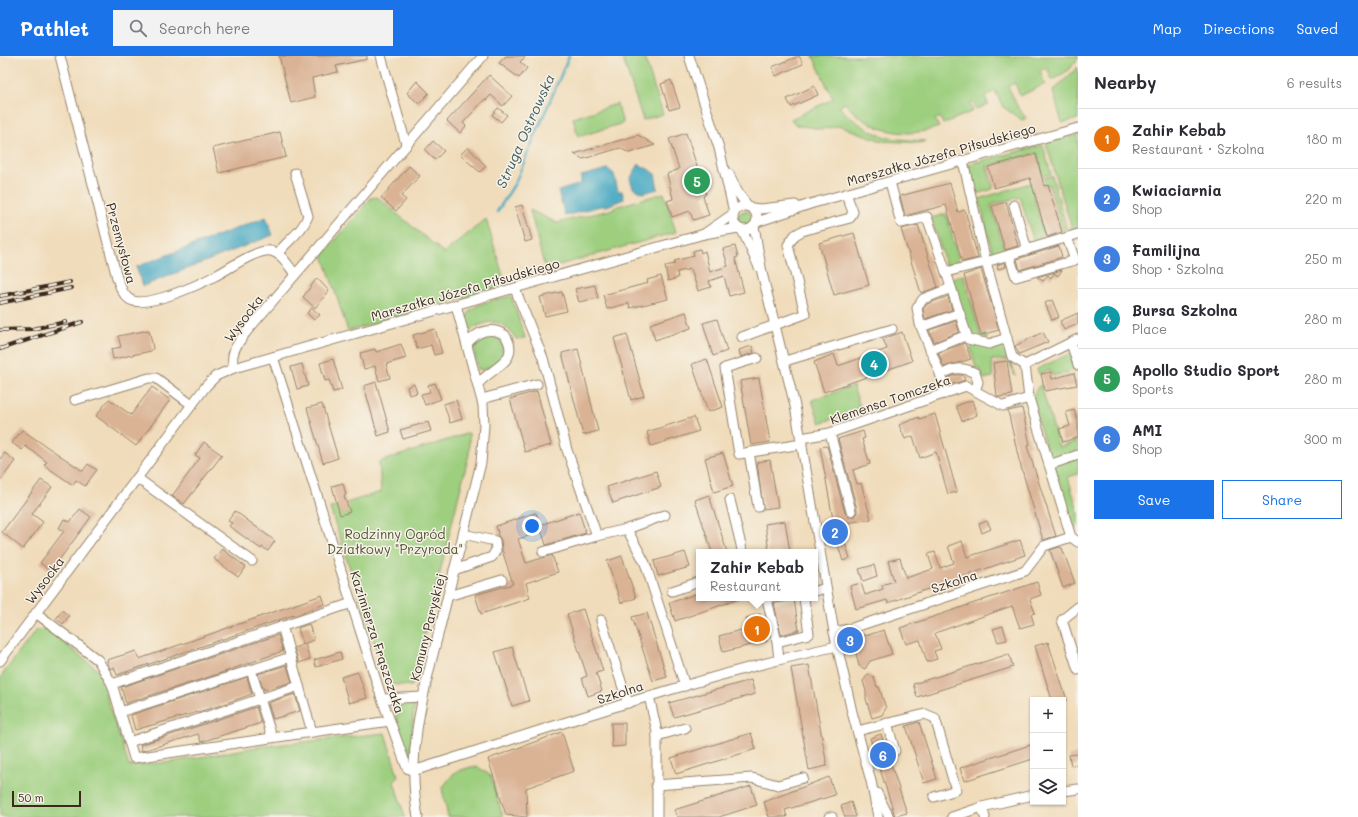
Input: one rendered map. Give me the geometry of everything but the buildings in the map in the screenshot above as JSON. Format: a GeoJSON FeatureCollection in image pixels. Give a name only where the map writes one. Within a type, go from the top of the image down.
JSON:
{"type":"FeatureCollection","features":[{"type":"Feature","properties":{"kind":"street","name":"Przemysłowa"},"geometry":{"type":"LineString","coordinates":[[60,56],[117,278],[124,294],[130,300],[145,302],[162,297],[198,284],[258,254],[270,251],[278,253]]}},
{"type":"Feature","properties":{"kind":"street"},"geometry":{"type":"LineString","coordinates":[[381,56],[406,144]]}},
{"type":"Feature","properties":{"kind":"street"},"geometry":{"type":"LineString","coordinates":[[689,56],[722,159],[734,213],[734,222],[740,229],[762,274]]}},
{"type":"Feature","properties":{"kind":"street","name":"Wysocka"},"geometry":{"type":"LineString","coordinates":[[0,661],[211,380],[234,368],[231,361],[232,354],[237,345],[295,274],[480,57]]}},
{"type":"Feature","properties":{"kind":"street","name":"Marszałka Józefa Piłsudskiego"},"geometry":{"type":"LineString","coordinates":[[755,224],[810,204],[1078,128]]}},
{"type":"Feature","properties":{"kind":"street"},"geometry":{"type":"LineString","coordinates":[[722,159],[738,193],[757,214],[755,224],[762,274],[785,360],[802,441],[834,632],[857,731],[871,781],[878,817]]}},
{"type":"Feature","properties":{"kind":"street"},"geometry":{"type":"LineString","coordinates":[[963,161],[986,262],[1012,357],[1025,365]]}},
{"type":"Feature","properties":{"kind":"street"},"geometry":{"type":"LineString","coordinates":[[295,173],[308,216],[306,223],[278,253],[295,274]]}},
{"type":"Feature","properties":{"kind":"street"},"geometry":{"type":"LineString","coordinates":[[890,182],[901,223],[927,216],[968,339],[989,344],[1007,338]]}},
{"type":"Feature","properties":{"kind":"street"},"geometry":{"type":"LineString","coordinates":[[742,337],[776,326],[805,314],[788,245],[791,239],[802,231],[850,218],[852,215],[852,209],[846,194]]}},
{"type":"Feature","properties":{"kind":"street","name":"Marszałka Józefa Piłsudskiego"},"geometry":{"type":"LineString","coordinates":[[750,207],[761,209],[810,204]]}},
{"type":"Feature","properties":{"kind":"street"},"geometry":{"type":"LineString","coordinates":[[1014,205],[1027,250]]}},
{"type":"Feature","properties":{"kind":"street"},"geometry":{"type":"LineString","coordinates":[[704,234],[734,213],[740,207],[750,207]]}},
{"type":"Feature","properties":{"kind":"street"},"geometry":{"type":"LineString","coordinates":[[704,234],[750,229],[755,224]]}},
{"type":"Feature","properties":{"kind":"street","name":"Marszałka Józefa Piłsudskiego"},"geometry":{"type":"LineString","coordinates":[[234,368],[704,234]]}},
{"type":"Feature","properties":{"kind":"street"},"geometry":{"type":"LineString","coordinates":[[946,272],[986,262],[1078,234]]}},
{"type":"Feature","properties":{"kind":"street"},"geometry":{"type":"LineString","coordinates":[[1010,255],[1016,277],[1075,260],[1067,238]]}},
{"type":"Feature","properties":{"kind":"street"},"geometry":{"type":"LineString","coordinates":[[945,394],[940,376],[921,327],[917,308],[923,299],[951,288]]}},
{"type":"Feature","properties":{"kind":"street"},"geometry":{"type":"LineString","coordinates":[[515,289],[543,358],[567,450],[597,536]]}},
{"type":"Feature","properties":{"kind":"street","name":"Komuny Paryskiej"},"geometry":{"type":"LineString","coordinates":[[418,817],[415,802],[413,771],[414,743],[423,697],[481,463],[484,425],[482,399],[456,305]]}},
{"type":"Feature","properties":{"kind":"street"},"geometry":{"type":"LineString","coordinates":[[921,327],[960,313]]}},
{"type":"Feature","properties":{"kind":"street"},"geometry":{"type":"LineString","coordinates":[[785,360],[892,329]]}},
{"type":"Feature","properties":{"kind":"street"},"geometry":{"type":"LineString","coordinates":[[467,344],[475,335],[493,330],[505,335],[510,346],[510,352],[505,362],[484,377],[478,384]]}},
{"type":"Feature","properties":{"kind":"street"},"geometry":{"type":"LineString","coordinates":[[930,350],[967,335]]}},
{"type":"Feature","properties":{"kind":"street"},"geometry":{"type":"LineString","coordinates":[[1025,365],[1075,341],[1078,365]]}},
{"type":"Feature","properties":{"kind":"street","name":"Kazimierza Frąszczaka"},"geometry":{"type":"LineString","coordinates":[[274,357],[382,699],[407,768],[413,771]]}},
{"type":"Feature","properties":{"kind":"street"},"geometry":{"type":"LineString","coordinates":[[757,358],[725,368],[739,454],[749,452],[758,507]]}},
{"type":"Feature","properties":{"kind":"street"},"geometry":{"type":"LineString","coordinates":[[1025,365],[1029,398],[1074,540]]}},
{"type":"Feature","properties":{"kind":"street"},"geometry":{"type":"LineString","coordinates":[[940,376],[954,369],[966,368],[975,373],[978,382],[975,391]]}},
{"type":"Feature","properties":{"kind":"street"},"geometry":{"type":"LineString","coordinates":[[75,400],[149,378],[156,378],[192,405]]}},
{"type":"Feature","properties":{"kind":"street"},"geometry":{"type":"LineString","coordinates":[[482,399],[537,384]]}},
{"type":"Feature","properties":{"kind":"street","name":"Klemensa Tomczeka"},"geometry":{"type":"LineString","coordinates":[[749,452],[802,441],[830,433],[966,386],[1003,406],[1029,398]]}},
{"type":"Feature","properties":{"kind":"street"},"geometry":{"type":"LineString","coordinates":[[830,433],[851,511]]}},
{"type":"Feature","properties":{"kind":"street"},"geometry":{"type":"LineString","coordinates":[[1049,465],[1078,455]]}},
{"type":"Feature","properties":{"kind":"street"},"geometry":{"type":"LineString","coordinates":[[136,478],[252,562]]}},
{"type":"Feature","properties":{"kind":"street"},"geometry":{"type":"LineString","coordinates":[[730,500],[741,549]]}},
{"type":"Feature","properties":{"kind":"street"},"geometry":{"type":"LineString","coordinates":[[543,552],[627,529],[665,515]]}},
{"type":"Feature","properties":{"kind":"street"},"geometry":{"type":"LineString","coordinates":[[627,529],[645,563],[685,686]]}},
{"type":"Feature","properties":{"kind":"street"},"geometry":{"type":"LineString","coordinates":[[454,570],[492,557],[496,550],[495,542],[463,534]]}},
{"type":"Feature","properties":{"kind":"street","name":"Szkolna"},"geometry":{"type":"LineString","coordinates":[[834,632],[849,629],[1025,571],[1044,546],[1074,540]]}},
{"type":"Feature","properties":{"kind":"street"},"geometry":{"type":"LineString","coordinates":[[448,596],[502,580]]}},
{"type":"Feature","properties":{"kind":"street"},"geometry":{"type":"LineString","coordinates":[[672,591],[696,583]]}},
{"type":"Feature","properties":{"kind":"street"},"geometry":{"type":"LineString","coordinates":[[818,589],[826,588]]}},
{"type":"Feature","properties":{"kind":"street"},"geometry":{"type":"LineString","coordinates":[[769,601],[779,659]]}},
{"type":"Feature","properties":{"kind":"street"},"geometry":{"type":"LineString","coordinates":[[777,642],[809,634],[804,601]]}},
{"type":"Feature","properties":{"kind":"street"},"geometry":{"type":"LineString","coordinates":[[112,684],[352,603]]}},
{"type":"Feature","properties":{"kind":"street"},"geometry":{"type":"LineString","coordinates":[[1078,607],[1062,620],[1078,670]]}},
{"type":"Feature","properties":{"kind":"street"},"geometry":{"type":"LineString","coordinates":[[36,612],[98,660],[112,684],[134,758],[390,721]]}},
{"type":"Feature","properties":{"kind":"street"},"geometry":{"type":"LineString","coordinates":[[601,620],[628,703]]}},
{"type":"Feature","properties":{"kind":"street"},"geometry":{"type":"LineString","coordinates":[[282,626],[312,732]]}},
{"type":"Feature","properties":{"kind":"street","name":"Szkolna"},"geometry":{"type":"LineString","coordinates":[[413,771],[649,696],[779,659],[837,646]]}},
{"type":"Feature","properties":{"kind":"street"},"geometry":{"type":"LineString","coordinates":[[120,712],[291,657]]}},
{"type":"Feature","properties":{"kind":"street"},"geometry":{"type":"LineString","coordinates":[[251,670],[272,737]]}},
{"type":"Feature","properties":{"kind":"street"},"geometry":{"type":"LineString","coordinates":[[129,742],[299,686]]}},
{"type":"Feature","properties":{"kind":"street"},"geometry":{"type":"LineString","coordinates":[[649,696],[657,736],[656,817]]}},
{"type":"Feature","properties":{"kind":"street"},"geometry":{"type":"LineString","coordinates":[[382,699],[423,697]]}},
{"type":"Feature","properties":{"kind":"street"},"geometry":{"type":"LineString","coordinates":[[857,731],[925,714],[935,718],[956,790],[934,797]]}},
{"type":"Feature","properties":{"kind":"street"},"geometry":{"type":"LineString","coordinates":[[887,723],[895,751]]}},
{"type":"Feature","properties":{"kind":"street"},"geometry":{"type":"LineString","coordinates":[[657,736],[685,728]]}},
{"type":"Feature","properties":{"kind":"street"},"geometry":{"type":"LineString","coordinates":[[656,785],[752,778],[778,784],[804,778]]}},
{"type":"Feature","properties":{"kind":"street"},"geometry":{"type":"LineString","coordinates":[[871,781],[889,817]]}},
{"type":"Feature","properties":{"kind":"street"},"geometry":{"type":"LineString","coordinates":[[1066,791],[1078,789]]}},
{"type":"Feature","properties":{"kind":"street"},"geometry":{"type":"LineString","coordinates":[[952,817],[982,807],[1030,796]]}},
{"type":"Feature","properties":{"kind":"street"},"geometry":{"type":"LineString","coordinates":[[982,807],[985,817]]}},
{"type":"Feature","properties":{"kind":"green space"},"geometry":{"type":"Polygon","coordinates":[[[622,56],[644,56],[663,114],[643,120],[622,56]]]}},
{"type":"Feature","properties":{"kind":"green space"},"geometry":{"type":"Polygon","coordinates":[[[813,56],[1078,56],[1078,59],[1069,70],[1052,80],[1047,67],[1040,71],[1045,84],[1020,96],[1015,83],[1008,86],[1018,108],[1026,118],[1022,120],[1003,107],[995,91],[985,96],[988,104],[976,110],[973,102],[970,104],[973,111],[943,124],[940,117],[935,120],[939,127],[913,133],[900,133],[876,126],[854,113],[845,103],[839,107],[873,132],[889,138],[926,141],[919,143],[882,141],[840,126],[821,129],[796,125],[791,119],[833,99],[813,56]]]}},
{"type":"Feature","properties":{"kind":"green space"},"geometry":{"type":"Polygon","coordinates":[[[1078,67],[1078,119],[1062,123],[1053,91],[1078,67]]]}},
{"type":"Feature","properties":{"kind":"green space"},"geometry":{"type":"Polygon","coordinates":[[[617,104],[623,123],[578,137],[573,118],[617,104]]]}},
{"type":"Feature","properties":{"kind":"green space"},"geometry":{"type":"Polygon","coordinates":[[[1078,135],[1078,231],[1073,232],[1046,143],[1078,135]]]}},
{"type":"Feature","properties":{"kind":"green space"},"geometry":{"type":"Polygon","coordinates":[[[1043,145],[1051,174],[1043,176],[1037,153],[987,166],[993,189],[976,194],[969,164],[1043,145]]]}},
{"type":"Feature","properties":{"kind":"green space"},"geometry":{"type":"Polygon","coordinates":[[[1052,176],[1068,233],[1064,234],[1049,184],[1032,189],[1044,235],[1033,239],[1020,197],[991,205],[1005,250],[993,254],[979,199],[1052,176]]]}},
{"type":"Feature","properties":{"kind":"green space"},"geometry":{"type":"Polygon","coordinates":[[[664,193],[676,232],[545,269],[530,210],[557,223],[610,210],[615,207],[664,193]]]}},
{"type":"Feature","properties":{"kind":"green space"},"geometry":{"type":"Polygon","coordinates":[[[377,197],[444,253],[486,219],[506,286],[348,331],[323,255],[371,198],[377,197]]]}},
{"type":"Feature","properties":{"kind":"green space"},"geometry":{"type":"Polygon","coordinates":[[[745,211],[750,213],[752,218],[750,223],[745,225],[740,223],[738,218],[740,213],[745,211]]]}},
{"type":"Feature","properties":{"kind":"green space"},"geometry":{"type":"Polygon","coordinates":[[[946,214],[959,261],[946,265],[931,218],[946,214]]]}},
{"type":"Feature","properties":{"kind":"green space"},"geometry":{"type":"Polygon","coordinates":[[[963,275],[981,336],[986,335],[988,342],[969,337],[951,279],[963,275]]]}},
{"type":"Feature","properties":{"kind":"green space"},"geometry":{"type":"Polygon","coordinates":[[[511,296],[525,338],[516,339],[506,327],[495,322],[483,324],[469,331],[467,318],[473,308],[485,302],[511,296]]]}},
{"type":"Feature","properties":{"kind":"green space"},"geometry":{"type":"Polygon","coordinates":[[[491,334],[497,335],[501,341],[503,352],[498,360],[493,364],[483,370],[478,369],[475,357],[476,343],[484,336],[491,334]]]}},
{"type":"Feature","properties":{"kind":"green space"},"geometry":{"type":"Polygon","coordinates":[[[1007,343],[1015,376],[1009,360],[991,360],[993,377],[983,379],[979,368],[976,369],[971,348],[974,344],[992,348],[1007,343]]]}},
{"type":"Feature","properties":{"kind":"green space"},"geometry":{"type":"Polygon","coordinates":[[[1078,350],[1078,370],[1053,376],[1050,370],[1039,374],[1037,369],[1078,350]]]}},
{"type":"Feature","properties":{"kind":"green space"},"geometry":{"type":"Polygon","coordinates":[[[1041,385],[1059,447],[1078,441],[1078,474],[1068,477],[1078,512],[1078,527],[1071,529],[1031,399],[1038,387],[1041,385]]]}},
{"type":"Feature","properties":{"kind":"green space"},"geometry":{"type":"Polygon","coordinates":[[[853,386],[861,410],[820,423],[812,400],[853,386]]]}},
{"type":"Feature","properties":{"kind":"green space","name":"Rodzinny Ogród Działkowy \"Przyroda\""},"geometry":{"type":"Polygon","coordinates":[[[469,433],[469,454],[412,686],[388,684],[330,508],[381,492],[379,462],[469,433]]]}},
{"type":"Feature","properties":{"kind":"green space"},"geometry":{"type":"Polygon","coordinates":[[[47,629],[98,670],[129,766],[172,762],[257,747],[385,733],[398,776],[394,782],[405,817],[0,817],[0,678],[36,630],[47,629]]]}},
{"type":"Feature","properties":{"kind":"green space"},"geometry":{"type":"Polygon","coordinates":[[[404,702],[413,704],[414,707],[410,761],[408,761],[396,722],[396,707],[404,702]]]}},
{"type":"Feature","properties":{"kind":"green space"},"geometry":{"type":"Polygon","coordinates":[[[471,767],[478,767],[491,776],[503,817],[448,817],[442,788],[455,772],[471,767]]]}},
{"type":"Feature","properties":{"kind":"water"},"geometry":{"type":"Polygon","coordinates":[[[639,164],[655,173],[658,189],[643,193],[633,188],[630,179],[639,164]]]}},
{"type":"Feature","properties":{"kind":"water"},"geometry":{"type":"Polygon","coordinates":[[[608,169],[614,174],[618,191],[622,191],[624,199],[607,206],[600,206],[565,216],[558,191],[581,184],[581,176],[608,169]]]}},
{"type":"Feature","properties":{"kind":"water"},"geometry":{"type":"Polygon","coordinates":[[[266,217],[273,235],[143,286],[136,267],[266,217]]]}},
{"type":"Feature","properties":{"kind":"waterway","name":"Struga Ostrowska"},"geometry":{"type":"LineString","coordinates":[[497,212],[515,183],[569,56]]}},
{"type":"Feature","properties":{"kind":"railway"},"geometry":{"type":"LineString","coordinates":[[0,296],[70,282]]}},
{"type":"Feature","properties":{"kind":"railway"},"geometry":{"type":"LineString","coordinates":[[0,303],[71,288]]}},
{"type":"Feature","properties":{"kind":"railway"},"geometry":{"type":"LineString","coordinates":[[0,330],[32,329],[66,322]]}},
{"type":"Feature","properties":{"kind":"railway"},"geometry":{"type":"LineString","coordinates":[[0,349],[82,322]]}},
{"type":"Feature","properties":{"kind":"place","name":"Apollo Studio Sport"},"geometry":{"type":"Point","coordinates":[697,181]}},
{"type":"Feature","properties":{"kind":"place","name":"Bursa Szkolna"},"geometry":{"type":"Point","coordinates":[874,364]}},
{"type":"Feature","properties":{"kind":"place","name":"Kwiaciarnia"},"geometry":{"type":"Point","coordinates":[835,532]}},
{"type":"Feature","properties":{"kind":"place","name":"Zahir Kebab"},"geometry":{"type":"Point","coordinates":[757,629]}},
{"type":"Feature","properties":{"kind":"place","name":"Familijna"},"geometry":{"type":"Point","coordinates":[850,640]}},
{"type":"Feature","properties":{"kind":"place","name":"AMI"},"geometry":{"type":"Point","coordinates":[883,755]}}]}
